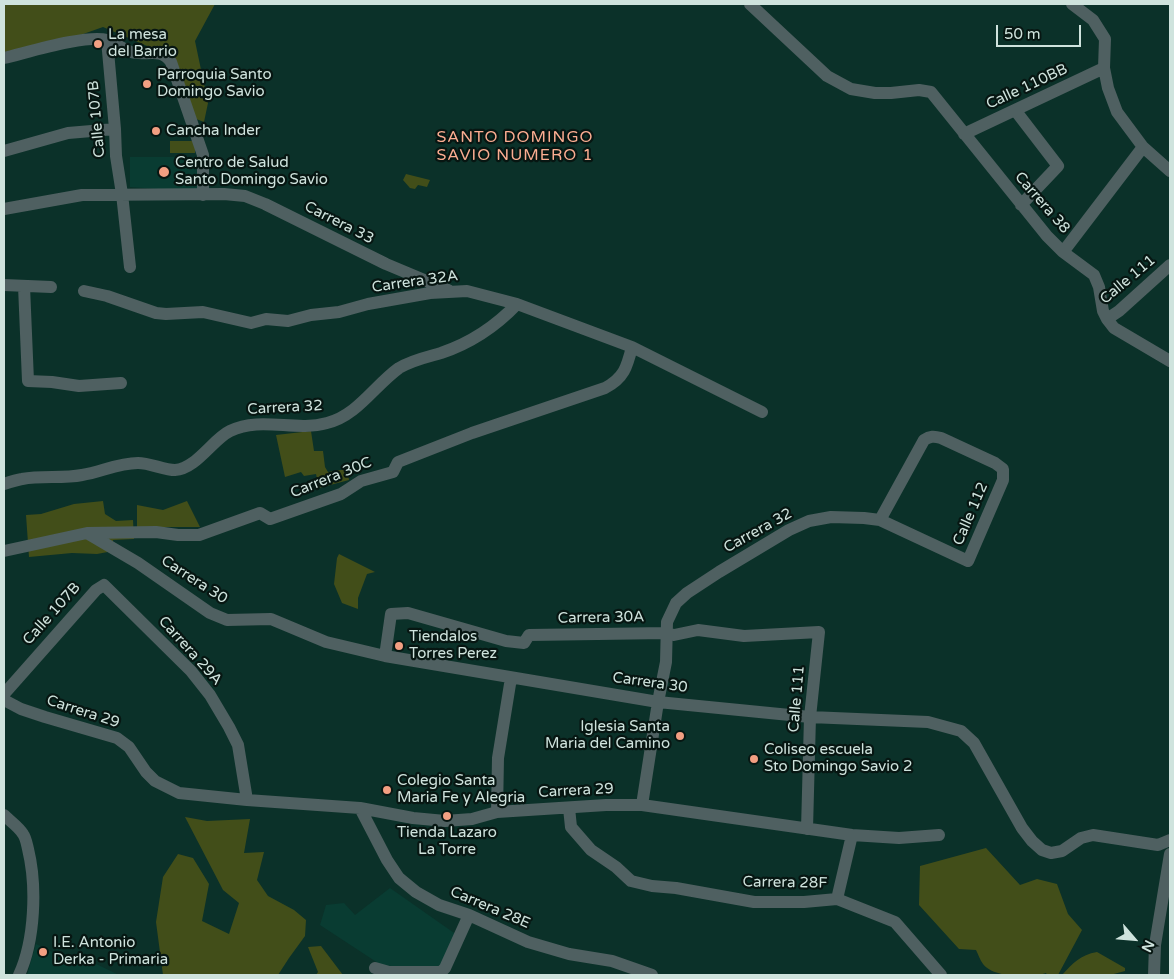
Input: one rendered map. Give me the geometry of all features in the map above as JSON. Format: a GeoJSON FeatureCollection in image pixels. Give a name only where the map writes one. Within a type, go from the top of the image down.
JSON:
{"type":"FeatureCollection","features":[{"type":"Feature","properties":{"kind":"street","name":"Carrera 38"},"geometry":{"type":"LineString","coordinates":[[750,4],[827,76],[851,89],[875,93],[919,90],[930,92],[1047,236],[1063,252],[1094,275],[1099,286],[1106,319]]}},
{"type":"Feature","properties":{"kind":"street"},"geometry":{"type":"LineString","coordinates":[[1072,4],[1093,20],[1104,39],[1104,68],[1108,88],[1118,112],[1143,147],[1170,171]]}},
{"type":"Feature","properties":{"kind":"street"},"geometry":{"type":"LineString","coordinates":[[4,58],[72,42],[96,39],[106,40],[131,52],[142,54],[152,52],[168,58],[203,155],[203,195]]}},
{"type":"Feature","properties":{"kind":"street","name":"Calle 107B"},"geometry":{"type":"LineString","coordinates":[[106,40],[116,156],[130,266]]}},
{"type":"Feature","properties":{"kind":"street","name":"Calle 110BB"},"geometry":{"type":"LineString","coordinates":[[964,134],[1104,68]]}},
{"type":"Feature","properties":{"kind":"street"},"geometry":{"type":"LineString","coordinates":[[1015,110],[1058,166],[1020,205]]}},
{"type":"Feature","properties":{"kind":"street"},"geometry":{"type":"LineString","coordinates":[[4,151],[68,133],[115,129]]}},
{"type":"Feature","properties":{"kind":"street"},"geometry":{"type":"LineString","coordinates":[[1063,252],[1143,147]]}},
{"type":"Feature","properties":{"kind":"street","name":"Carrera 33"},"geometry":{"type":"LineString","coordinates":[[4,210],[82,195],[224,194],[245,196],[386,264],[450,291]]}},
{"type":"Feature","properties":{"kind":"street","name":"Calle 111"},"geometry":{"type":"LineString","coordinates":[[1106,319],[1119,311],[1170,265]]}},
{"type":"Feature","properties":{"kind":"street"},"geometry":{"type":"LineString","coordinates":[[4,285],[50,287]]}},
{"type":"Feature","properties":{"kind":"street"},"geometry":{"type":"LineString","coordinates":[[24,286],[28,381],[79,386],[121,383]]}},
{"type":"Feature","properties":{"kind":"street","name":"Carrera 32A"},"geometry":{"type":"LineString","coordinates":[[84,291],[108,296],[156,313],[203,312],[251,323],[266,319],[288,321],[311,314],[339,312],[368,304],[450,291],[467,291],[517,304],[632,347],[762,412]]}},
{"type":"Feature","properties":{"kind":"street","name":"Carrera 32"},"geometry":{"type":"LineString","coordinates":[[4,484],[22,479],[63,478],[84,475],[123,463],[141,463],[175,470],[185,467],[205,454],[228,431],[243,426],[260,424],[311,426],[328,423],[343,417],[400,367],[443,352],[476,337],[504,318],[517,304]]}},
{"type":"Feature","properties":{"kind":"street"},"geometry":{"type":"LineString","coordinates":[[1106,319],[1114,328],[1170,362]]}},
{"type":"Feature","properties":{"kind":"street","name":"Carrera 30C"},"geometry":{"type":"LineString","coordinates":[[87,533],[156,532],[178,535],[199,534],[260,513],[270,519],[342,494],[361,481],[393,472],[398,462],[432,447],[605,388],[616,382],[622,374],[632,347]]}},
{"type":"Feature","properties":{"kind":"street","name":"Calle 112"},"geometry":{"type":"LineString","coordinates":[[880,520],[924,440],[934,436],[996,463],[1003,469],[1003,480],[968,561]]}},
{"type":"Feature","properties":{"kind":"street","name":"Carrera 32"},"geometry":{"type":"LineString","coordinates":[[666,628],[670,612],[676,603],[687,593],[789,530],[809,521],[831,518],[880,520],[968,561]]}},
{"type":"Feature","properties":{"kind":"street"},"geometry":{"type":"LineString","coordinates":[[4,551],[87,533]]}},
{"type":"Feature","properties":{"kind":"street","name":"Carrera 30"},"geometry":{"type":"LineString","coordinates":[[87,533],[138,563],[202,608],[227,620],[271,619],[326,642],[385,656],[658,702],[810,717],[928,722],[961,730],[974,743],[1027,835],[1042,850],[1051,854],[1062,851],[1081,838],[1093,835],[1158,844],[1170,840]]}},
{"type":"Feature","properties":{"kind":"street","name":"Calle 107B"},"geometry":{"type":"LineString","coordinates":[[4,694],[96,590],[104,585],[107,588]]}},
{"type":"Feature","properties":{"kind":"street","name":"Carrera 29A"},"geometry":{"type":"LineString","coordinates":[[107,588],[191,672],[210,695],[238,745],[247,800]]}},
{"type":"Feature","properties":{"kind":"street","name":"Carrera 30A"},"geometry":{"type":"LineString","coordinates":[[385,656],[391,614],[408,613],[506,641],[524,643],[529,635],[539,636],[666,628],[674,634],[698,630],[744,636],[819,632]]}},
{"type":"Feature","properties":{"kind":"street"},"geometry":{"type":"LineString","coordinates":[[642,805],[666,662],[666,628]]}},
{"type":"Feature","properties":{"kind":"street","name":"Calle 111"},"geometry":{"type":"LineString","coordinates":[[807,829],[810,717],[819,632]]}},
{"type":"Feature","properties":{"kind":"street"},"geometry":{"type":"LineString","coordinates":[[497,812],[498,758],[511,678]]}},
{"type":"Feature","properties":{"kind":"street","name":"Carrera 29"},"geometry":{"type":"LineString","coordinates":[[4,700],[21,709],[44,717],[117,738],[129,747],[146,772],[155,780],[179,793],[360,808],[413,818],[445,821],[472,819],[497,812],[606,805],[642,805],[852,835],[899,838],[939,835]]}},
{"type":"Feature","properties":{"kind":"street","name":"Carrera 28E"},"geometry":{"type":"LineString","coordinates":[[360,808],[387,860],[399,878],[416,892],[439,905],[470,915],[528,942],[569,954],[612,962],[652,975]]}},
{"type":"Feature","properties":{"kind":"street","name":"Carrera 28F"},"geometry":{"type":"LineString","coordinates":[[569,808],[571,827],[591,850],[616,867],[631,881],[754,902],[804,902],[837,899],[895,922],[941,975]]}},
{"type":"Feature","properties":{"kind":"street"},"geometry":{"type":"LineString","coordinates":[[4,815],[24,834],[33,870],[33,900],[29,938],[23,966],[19,975]]}},
{"type":"Feature","properties":{"kind":"street"},"geometry":{"type":"LineString","coordinates":[[837,899],[852,835]]}},
{"type":"Feature","properties":{"kind":"street"},"geometry":{"type":"LineString","coordinates":[[1154,975],[1154,945],[1170,854]]}},
{"type":"Feature","properties":{"kind":"street"},"geometry":{"type":"LineString","coordinates":[[374,968],[389,972],[443,971],[470,915]]}},
{"type":"Feature","properties":{"kind":"shaded area"},"geometry":{"type":"Polygon","coordinates":[[[4,4],[215,4],[195,41],[208,103],[204,122],[191,117],[175,58],[103,27],[4,62],[4,4]]]}},
{"type":"Feature","properties":{"kind":"shaded area"},"geometry":{"type":"Polygon","coordinates":[[[170,141],[195,141],[195,153],[170,153],[170,141]]]}},
{"type":"Feature","properties":{"kind":"shaded area","name":"Centro de Salud Santo Domingo Savio"},"geometry":{"type":"Polygon","coordinates":[[[130,157],[199,157],[197,192],[130,187],[130,157]]]}},
{"type":"Feature","properties":{"kind":"shaded area"},"geometry":{"type":"Polygon","coordinates":[[[406,174],[430,180],[427,187],[418,185],[415,189],[410,188],[403,180],[406,174]]]}},
{"type":"Feature","properties":{"kind":"shaded area"},"geometry":{"type":"Polygon","coordinates":[[[311,431],[314,451],[323,451],[325,467],[328,472],[347,469],[349,480],[319,488],[316,474],[304,476],[301,472],[285,477],[276,435],[311,431]]]}},
{"type":"Feature","properties":{"kind":"shaded area"},"geometry":{"type":"Polygon","coordinates":[[[103,501],[105,514],[116,521],[133,520],[134,539],[113,540],[113,551],[97,554],[72,553],[29,557],[26,515],[41,514],[74,504],[103,501]]]}},
{"type":"Feature","properties":{"kind":"shaded area"},"geometry":{"type":"Polygon","coordinates":[[[187,501],[200,527],[137,527],[137,505],[163,510],[187,501]]]}},
{"type":"Feature","properties":{"kind":"shaded area"},"geometry":{"type":"Polygon","coordinates":[[[339,554],[375,572],[367,574],[358,598],[358,609],[342,603],[334,584],[339,554]]]}},
{"type":"Feature","properties":{"kind":"shaded area"},"geometry":{"type":"Polygon","coordinates":[[[185,817],[207,821],[250,819],[244,853],[264,852],[257,880],[268,896],[294,910],[306,920],[305,936],[278,975],[163,975],[156,922],[163,877],[178,854],[193,858],[209,884],[202,921],[229,934],[239,903],[223,890],[185,817]]]}},
{"type":"Feature","properties":{"kind":"shaded area"},"geometry":{"type":"Polygon","coordinates":[[[986,848],[1020,885],[1037,879],[1057,884],[1068,914],[1082,930],[1058,975],[1047,975],[1046,973],[1031,976],[1013,976],[988,969],[976,950],[959,949],[919,905],[920,866],[986,848]]]}},
{"type":"Feature","properties":{"kind":"shaded area"},"geometry":{"type":"Polygon","coordinates":[[[390,888],[457,935],[442,971],[381,965],[320,925],[326,905],[344,903],[355,915],[390,888]]]}},
{"type":"Feature","properties":{"kind":"shaded area","name":"I.E. Antonio Derka - Primaria"},"geometry":{"type":"Polygon","coordinates":[[[36,944],[71,961],[94,963],[119,975],[27,975],[36,944]]]}},
{"type":"Feature","properties":{"kind":"shaded area"},"geometry":{"type":"Polygon","coordinates":[[[321,946],[343,975],[316,975],[318,972],[308,947],[321,946]]]}},
{"type":"Feature","properties":{"kind":"shaded area"},"geometry":{"type":"Polygon","coordinates":[[[1097,952],[1125,968],[1125,971],[1110,975],[1062,975],[1077,960],[1097,952]]]}},
{"type":"Feature","properties":{"kind":"place","name":"La mesa del Barrio"},"geometry":{"type":"Point","coordinates":[98,44]}},
{"type":"Feature","properties":{"kind":"place","name":"Parroquia Santo Domingo Savio"},"geometry":{"type":"Point","coordinates":[147,84]}},
{"type":"Feature","properties":{"kind":"place","name":"Cancha Inder"},"geometry":{"type":"Point","coordinates":[156,131]}},
{"type":"Feature","properties":{"kind":"place","name":"Centro de Salud Santo Domingo Savio"},"geometry":{"type":"Point","coordinates":[164,172]}},
{"type":"Feature","properties":{"kind":"place","name":"Tiendalos Torres Perez"},"geometry":{"type":"Point","coordinates":[399,646]}},
{"type":"Feature","properties":{"kind":"place","name":"Iglesia Santa Maria del Camino"},"geometry":{"type":"Point","coordinates":[680,736]}},
{"type":"Feature","properties":{"kind":"place","name":"Coliseo escuela Sto Domingo Savio 2"},"geometry":{"type":"Point","coordinates":[754,759]}},
{"type":"Feature","properties":{"kind":"place","name":"Colegio Santa Maria Fe y Alegria"},"geometry":{"type":"Point","coordinates":[387,790]}},
{"type":"Feature","properties":{"kind":"place","name":"Tienda Lazaro La Torre"},"geometry":{"type":"Point","coordinates":[447,816]}},
{"type":"Feature","properties":{"kind":"place","name":"I.E. Antonio Derka - Primaria"},"geometry":{"type":"Point","coordinates":[43,952]}},
{"type":"Feature","properties":{"kind":"district","name":"SANTO DOMINGO SAVIO NUMERO 1"},"geometry":{"type":"Point","coordinates":[515,147]}}]}
